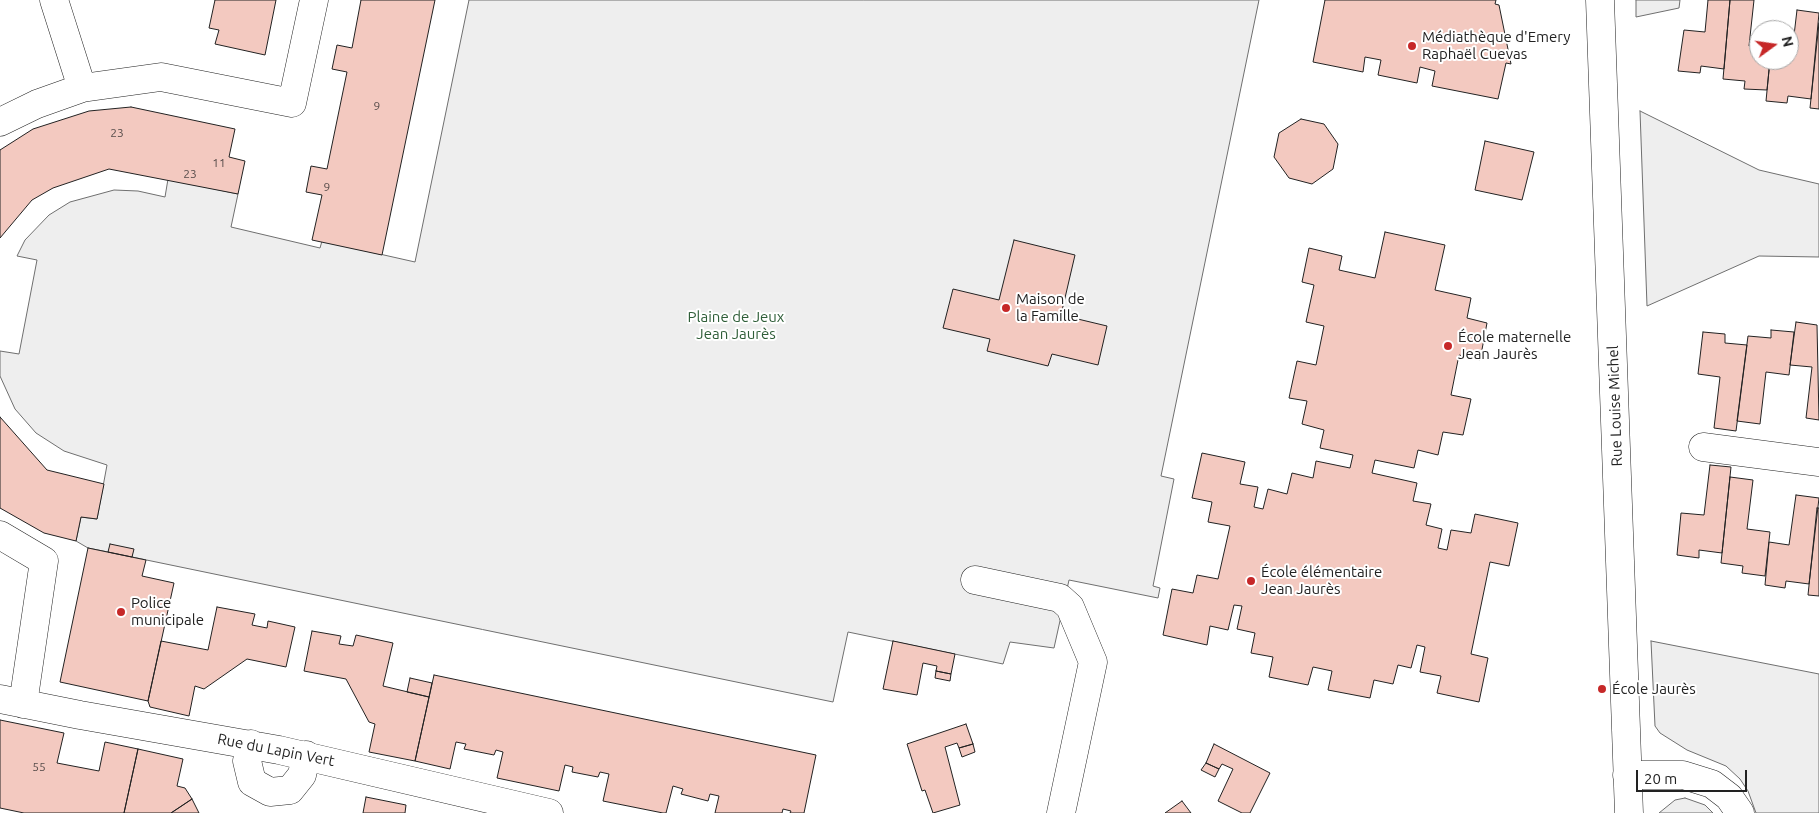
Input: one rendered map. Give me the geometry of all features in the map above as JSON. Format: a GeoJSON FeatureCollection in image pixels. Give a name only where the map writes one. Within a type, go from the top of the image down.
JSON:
{"type":"FeatureCollection","features":[{"type":"Feature","properties":{"kind":"street"},"geometry":{"type":"LineString","coordinates":[[54,0],[82,88]]}},
{"type":"Feature","properties":{"kind":"street"},"geometry":{"type":"LineString","coordinates":[[0,122],[37,104],[82,88],[161,77],[292,103],[314,0]]}},
{"type":"Feature","properties":{"kind":"street","name":"Rue Louise Michel"},"geometry":{"type":"LineString","coordinates":[[1600,0],[1629,813]]}},
{"type":"Feature","properties":{"kind":"street"},"geometry":{"type":"LineString","coordinates":[[1703,447],[1819,462]]}},
{"type":"Feature","properties":{"kind":"street"},"geometry":{"type":"LineString","coordinates":[[0,535],[44,561],[12,702]]}},
{"type":"Feature","properties":{"kind":"street"},"geometry":{"type":"LineString","coordinates":[[974,580],[1060,598],[1070,607],[1093,662],[1062,813]]}},
{"type":"Feature","properties":{"kind":"street","name":"Rue du Lapin Vert"},"geometry":{"type":"LineString","coordinates":[[12,702],[251,744],[549,813]]}},
{"type":"Feature","properties":{"kind":"street"},"geometry":{"type":"LineString","coordinates":[[251,744],[247,760],[252,782],[268,803],[290,790],[302,775],[306,756]]}},
{"type":"Feature","properties":{"kind":"street"},"geometry":{"type":"LineString","coordinates":[[1628,775],[1683,775],[1712,784],[1729,797],[1740,813]]}},
{"type":"Feature","properties":{"kind":"green space","name":"Plaine de Jeux Jean Jaurès"},"geometry":{"type":"Polygon","coordinates":[[[469,0],[1259,0],[1161,476],[1174,479],[1153,586],[1160,588],[1158,598],[1069,580],[1054,648],[1010,642],[1003,664],[848,632],[833,702],[132,557],[133,549],[108,552],[88,548],[76,541],[81,517],[97,519],[107,465],[64,451],[36,433],[15,409],[0,376],[0,351],[19,354],[37,260],[17,256],[25,240],[49,215],[70,202],[114,190],[138,191],[165,197],[168,179],[238,194],[231,227],[320,248],[322,241],[415,262],[469,0]]]}},
{"type":"Feature","properties":{"kind":"green space"},"geometry":{"type":"Polygon","coordinates":[[[1636,0],[1680,0],[1679,8],[1636,17],[1636,0]]]}},
{"type":"Feature","properties":{"kind":"green space"},"geometry":{"type":"Polygon","coordinates":[[[1640,111],[1759,170],[1819,184],[1819,257],[1759,256],[1647,306],[1640,111]]]}},
{"type":"Feature","properties":{"kind":"green space"},"geometry":{"type":"Polygon","coordinates":[[[1651,641],[1819,674],[1819,813],[1756,813],[1748,791],[1740,779],[1726,766],[1687,750],[1660,733],[1655,726],[1651,641]]]}},
{"type":"Feature","properties":{"kind":"green space"},"geometry":{"type":"Polygon","coordinates":[[[1685,798],[1705,805],[1713,813],[1659,813],[1675,800],[1685,798]]]}},
{"type":"Feature","properties":{"kind":"building"},"geometry":{"type":"Polygon","coordinates":[[[215,0],[276,0],[265,55],[215,44],[219,30],[209,28],[215,0]]]}},
{"type":"Feature","properties":{"kind":"building"},"geometry":{"type":"Polygon","coordinates":[[[361,0],[435,0],[382,255],[312,240],[322,195],[306,192],[311,166],[327,169],[347,72],[332,69],[337,45],[352,48],[361,0]]]}},
{"type":"Feature","properties":{"kind":"building","name":"Médiathèque d'Emery Raphaël Cuevas"},"geometry":{"type":"Polygon","coordinates":[[[1325,0],[1496,0],[1495,4],[1499,5],[1511,64],[1506,63],[1498,99],[1432,86],[1435,71],[1420,67],[1417,83],[1378,75],[1381,60],[1365,57],[1363,72],[1313,62],[1325,0]]]}},
{"type":"Feature","properties":{"kind":"building"},"geometry":{"type":"Polygon","coordinates":[[[1708,0],[1730,0],[1724,69],[1701,66],[1700,73],[1678,71],[1684,30],[1705,32],[1708,0]]]}},
{"type":"Feature","properties":{"kind":"building"},"geometry":{"type":"Polygon","coordinates":[[[1730,0],[1754,0],[1752,20],[1749,20],[1749,70],[1769,70],[1767,90],[1744,89],[1745,81],[1723,79],[1730,0]]]}},
{"type":"Feature","properties":{"kind":"building"},"geometry":{"type":"Polygon","coordinates":[[[1797,10],[1819,13],[1811,99],[1788,96],[1787,103],[1766,101],[1769,70],[1799,70],[1799,20],[1796,20],[1797,10]]]}},
{"type":"Feature","properties":{"kind":"building"},"geometry":{"type":"Polygon","coordinates":[[[1819,23],[1819,109],[1810,108],[1819,23]]]}},
{"type":"Feature","properties":{"kind":"building"},"geometry":{"type":"Polygon","coordinates":[[[131,107],[235,129],[229,157],[245,161],[238,194],[109,169],[53,188],[32,200],[0,238],[0,150],[33,129],[89,111],[131,107]]]}},
{"type":"Feature","properties":{"kind":"building"},"geometry":{"type":"Polygon","coordinates":[[[1301,119],[1324,124],[1338,144],[1333,169],[1312,184],[1289,178],[1274,157],[1279,133],[1301,119]]]}},
{"type":"Feature","properties":{"kind":"building"},"geometry":{"type":"Polygon","coordinates":[[[1485,141],[1534,152],[1522,200],[1475,190],[1485,141]]]}},
{"type":"Feature","properties":{"kind":"building"},"geometry":{"type":"Polygon","coordinates":[[[1385,232],[1445,245],[1435,290],[1471,298],[1467,318],[1487,323],[1480,360],[1459,355],[1451,395],[1471,399],[1463,435],[1443,432],[1438,455],[1418,450],[1414,468],[1375,460],[1372,473],[1417,483],[1413,501],[1431,504],[1426,525],[1442,529],[1438,548],[1447,550],[1451,530],[1471,533],[1475,514],[1518,523],[1509,566],[1490,562],[1471,654],[1488,658],[1479,702],[1437,693],[1441,676],[1420,672],[1425,647],[1417,645],[1411,668],[1398,665],[1393,684],[1374,680],[1370,698],[1328,690],[1332,671],[1313,667],[1308,685],[1269,677],[1273,657],[1251,653],[1255,633],[1237,629],[1242,606],[1234,605],[1228,630],[1210,626],[1207,645],[1163,635],[1172,589],[1193,593],[1197,575],[1218,579],[1230,526],[1208,522],[1212,502],[1192,498],[1202,453],[1245,462],[1240,484],[1258,487],[1254,507],[1263,509],[1268,489],[1287,494],[1292,473],[1313,478],[1316,461],[1350,468],[1353,455],[1320,448],[1324,430],[1302,424],[1307,401],[1289,398],[1297,361],[1316,365],[1324,326],[1306,322],[1314,285],[1302,282],[1309,248],[1342,256],[1339,270],[1375,278],[1385,232]]]}},
{"type":"Feature","properties":{"kind":"building","name":"Maison de la Famille"},"geometry":{"type":"Polygon","coordinates":[[[1014,240],[1075,255],[1061,315],[1107,326],[1098,365],[1052,354],[1048,366],[987,351],[990,339],[943,328],[953,289],[999,300],[1014,240]]]}},
{"type":"Feature","properties":{"kind":"building"},"geometry":{"type":"Polygon","coordinates":[[[1796,322],[1817,325],[1819,420],[1806,418],[1812,367],[1790,365],[1796,322]]]}},
{"type":"Feature","properties":{"kind":"building"},"geometry":{"type":"Polygon","coordinates":[[[1771,330],[1794,332],[1789,375],[1766,372],[1760,424],[1737,421],[1748,336],[1771,338],[1771,330]]]}},
{"type":"Feature","properties":{"kind":"building"},"geometry":{"type":"Polygon","coordinates":[[[1703,332],[1725,334],[1725,343],[1747,345],[1736,431],[1714,428],[1720,377],[1698,374],[1703,332]]]}},
{"type":"Feature","properties":{"kind":"building"},"geometry":{"type":"Polygon","coordinates":[[[0,417],[47,470],[104,484],[97,519],[81,517],[76,541],[44,533],[0,508],[0,417]]]}},
{"type":"Feature","properties":{"kind":"building"},"geometry":{"type":"Polygon","coordinates":[[[1710,465],[1731,467],[1722,553],[1699,550],[1699,558],[1677,555],[1681,513],[1704,515],[1710,465]]]}},
{"type":"Feature","properties":{"kind":"building"},"geometry":{"type":"Polygon","coordinates":[[[1730,477],[1753,480],[1747,529],[1770,532],[1765,576],[1742,573],[1743,566],[1721,563],[1730,477]]]}},
{"type":"Feature","properties":{"kind":"building"},"geometry":{"type":"Polygon","coordinates":[[[1796,495],[1819,498],[1809,584],[1786,581],[1785,588],[1765,585],[1769,542],[1789,545],[1796,495]]]}},
{"type":"Feature","properties":{"kind":"building"},"geometry":{"type":"Polygon","coordinates":[[[1817,508],[1819,508],[1819,596],[1808,595],[1817,508]]]}},
{"type":"Feature","properties":{"kind":"building"},"geometry":{"type":"Polygon","coordinates":[[[110,544],[134,549],[132,557],[108,552],[110,544]]]}},
{"type":"Feature","properties":{"kind":"building","name":"Police municipale"},"geometry":{"type":"Polygon","coordinates":[[[88,548],[146,560],[142,576],[174,583],[148,701],[60,682],[88,548]]]}},
{"type":"Feature","properties":{"kind":"building"},"geometry":{"type":"Polygon","coordinates":[[[217,607],[255,614],[252,625],[267,628],[268,621],[295,627],[286,667],[247,659],[204,689],[195,686],[189,716],[150,707],[148,701],[161,641],[208,650],[217,607]]]}},
{"type":"Feature","properties":{"kind":"building"},"geometry":{"type":"Polygon","coordinates":[[[312,631],[341,636],[339,644],[353,646],[356,635],[393,643],[383,686],[429,697],[415,761],[369,752],[375,724],[369,722],[346,679],[304,671],[312,631]]]}},
{"type":"Feature","properties":{"kind":"building"},"geometry":{"type":"Polygon","coordinates":[[[893,641],[955,654],[951,674],[936,671],[937,666],[923,663],[917,695],[883,689],[893,641]]]}},
{"type":"Feature","properties":{"kind":"building"},"geometry":{"type":"Polygon","coordinates":[[[936,671],[951,674],[950,681],[935,678],[936,671]]]}},
{"type":"Feature","properties":{"kind":"building"},"geometry":{"type":"Polygon","coordinates":[[[434,675],[816,755],[804,813],[790,813],[791,811],[783,809],[782,813],[715,813],[719,796],[710,794],[708,801],[681,794],[683,789],[673,786],[666,813],[603,801],[609,774],[600,772],[598,777],[572,772],[573,767],[565,765],[559,791],[497,778],[503,752],[496,750],[494,755],[464,749],[466,744],[456,742],[450,769],[415,761],[434,675]]]}},
{"type":"Feature","properties":{"kind":"building"},"geometry":{"type":"Polygon","coordinates":[[[410,678],[432,683],[429,697],[407,692],[410,678]]]}},
{"type":"Feature","properties":{"kind":"building"},"geometry":{"type":"Polygon","coordinates":[[[0,720],[64,733],[57,763],[99,771],[105,742],[138,749],[124,813],[24,813],[0,808],[0,720]]]}},
{"type":"Feature","properties":{"kind":"building"},"geometry":{"type":"Polygon","coordinates":[[[966,724],[973,744],[959,748],[957,743],[945,747],[960,805],[933,813],[925,790],[922,791],[907,744],[966,724]]]}},
{"type":"Feature","properties":{"kind":"building"},"geometry":{"type":"Polygon","coordinates":[[[973,744],[975,752],[962,757],[959,748],[973,744]]]}},
{"type":"Feature","properties":{"kind":"building"},"geometry":{"type":"Polygon","coordinates":[[[1214,744],[1270,773],[1250,813],[1242,813],[1218,801],[1233,769],[1222,764],[1219,769],[1206,763],[1214,744]]]}},
{"type":"Feature","properties":{"kind":"building"},"geometry":{"type":"Polygon","coordinates":[[[138,749],[183,759],[177,786],[185,788],[192,799],[171,813],[124,813],[138,749]]]}},
{"type":"Feature","properties":{"kind":"building"},"geometry":{"type":"Polygon","coordinates":[[[1206,763],[1219,769],[1215,777],[1201,770],[1206,763]]]}},
{"type":"Feature","properties":{"kind":"building"},"geometry":{"type":"Polygon","coordinates":[[[366,797],[406,805],[405,813],[363,813],[366,797]]]}},
{"type":"Feature","properties":{"kind":"building"},"geometry":{"type":"Polygon","coordinates":[[[192,799],[199,813],[171,813],[192,799]]]}},
{"type":"Feature","properties":{"kind":"building"},"geometry":{"type":"Polygon","coordinates":[[[1182,801],[1191,813],[1165,813],[1182,801]]]}},
{"type":"Feature","properties":{"kind":"place","name":"Médiathèque d'Emery Raphaël Cuevas"},"geometry":{"type":"Point","coordinates":[1412,46]}},
{"type":"Feature","properties":{"kind":"place","name":"Maison de la Famille"},"geometry":{"type":"Point","coordinates":[1006,308]}},
{"type":"Feature","properties":{"kind":"place","name":"École maternelle Jean Jaurès"},"geometry":{"type":"Point","coordinates":[1448,346]}},
{"type":"Feature","properties":{"kind":"place","name":"École élémentaire Jean Jaurès"},"geometry":{"type":"Point","coordinates":[1251,581]}},
{"type":"Feature","properties":{"kind":"place","name":"Police municipale"},"geometry":{"type":"Point","coordinates":[121,612]}},
{"type":"Feature","properties":{"kind":"place","name":"École Jaurès"},"geometry":{"type":"Point","coordinates":[1602,689]}}]}
